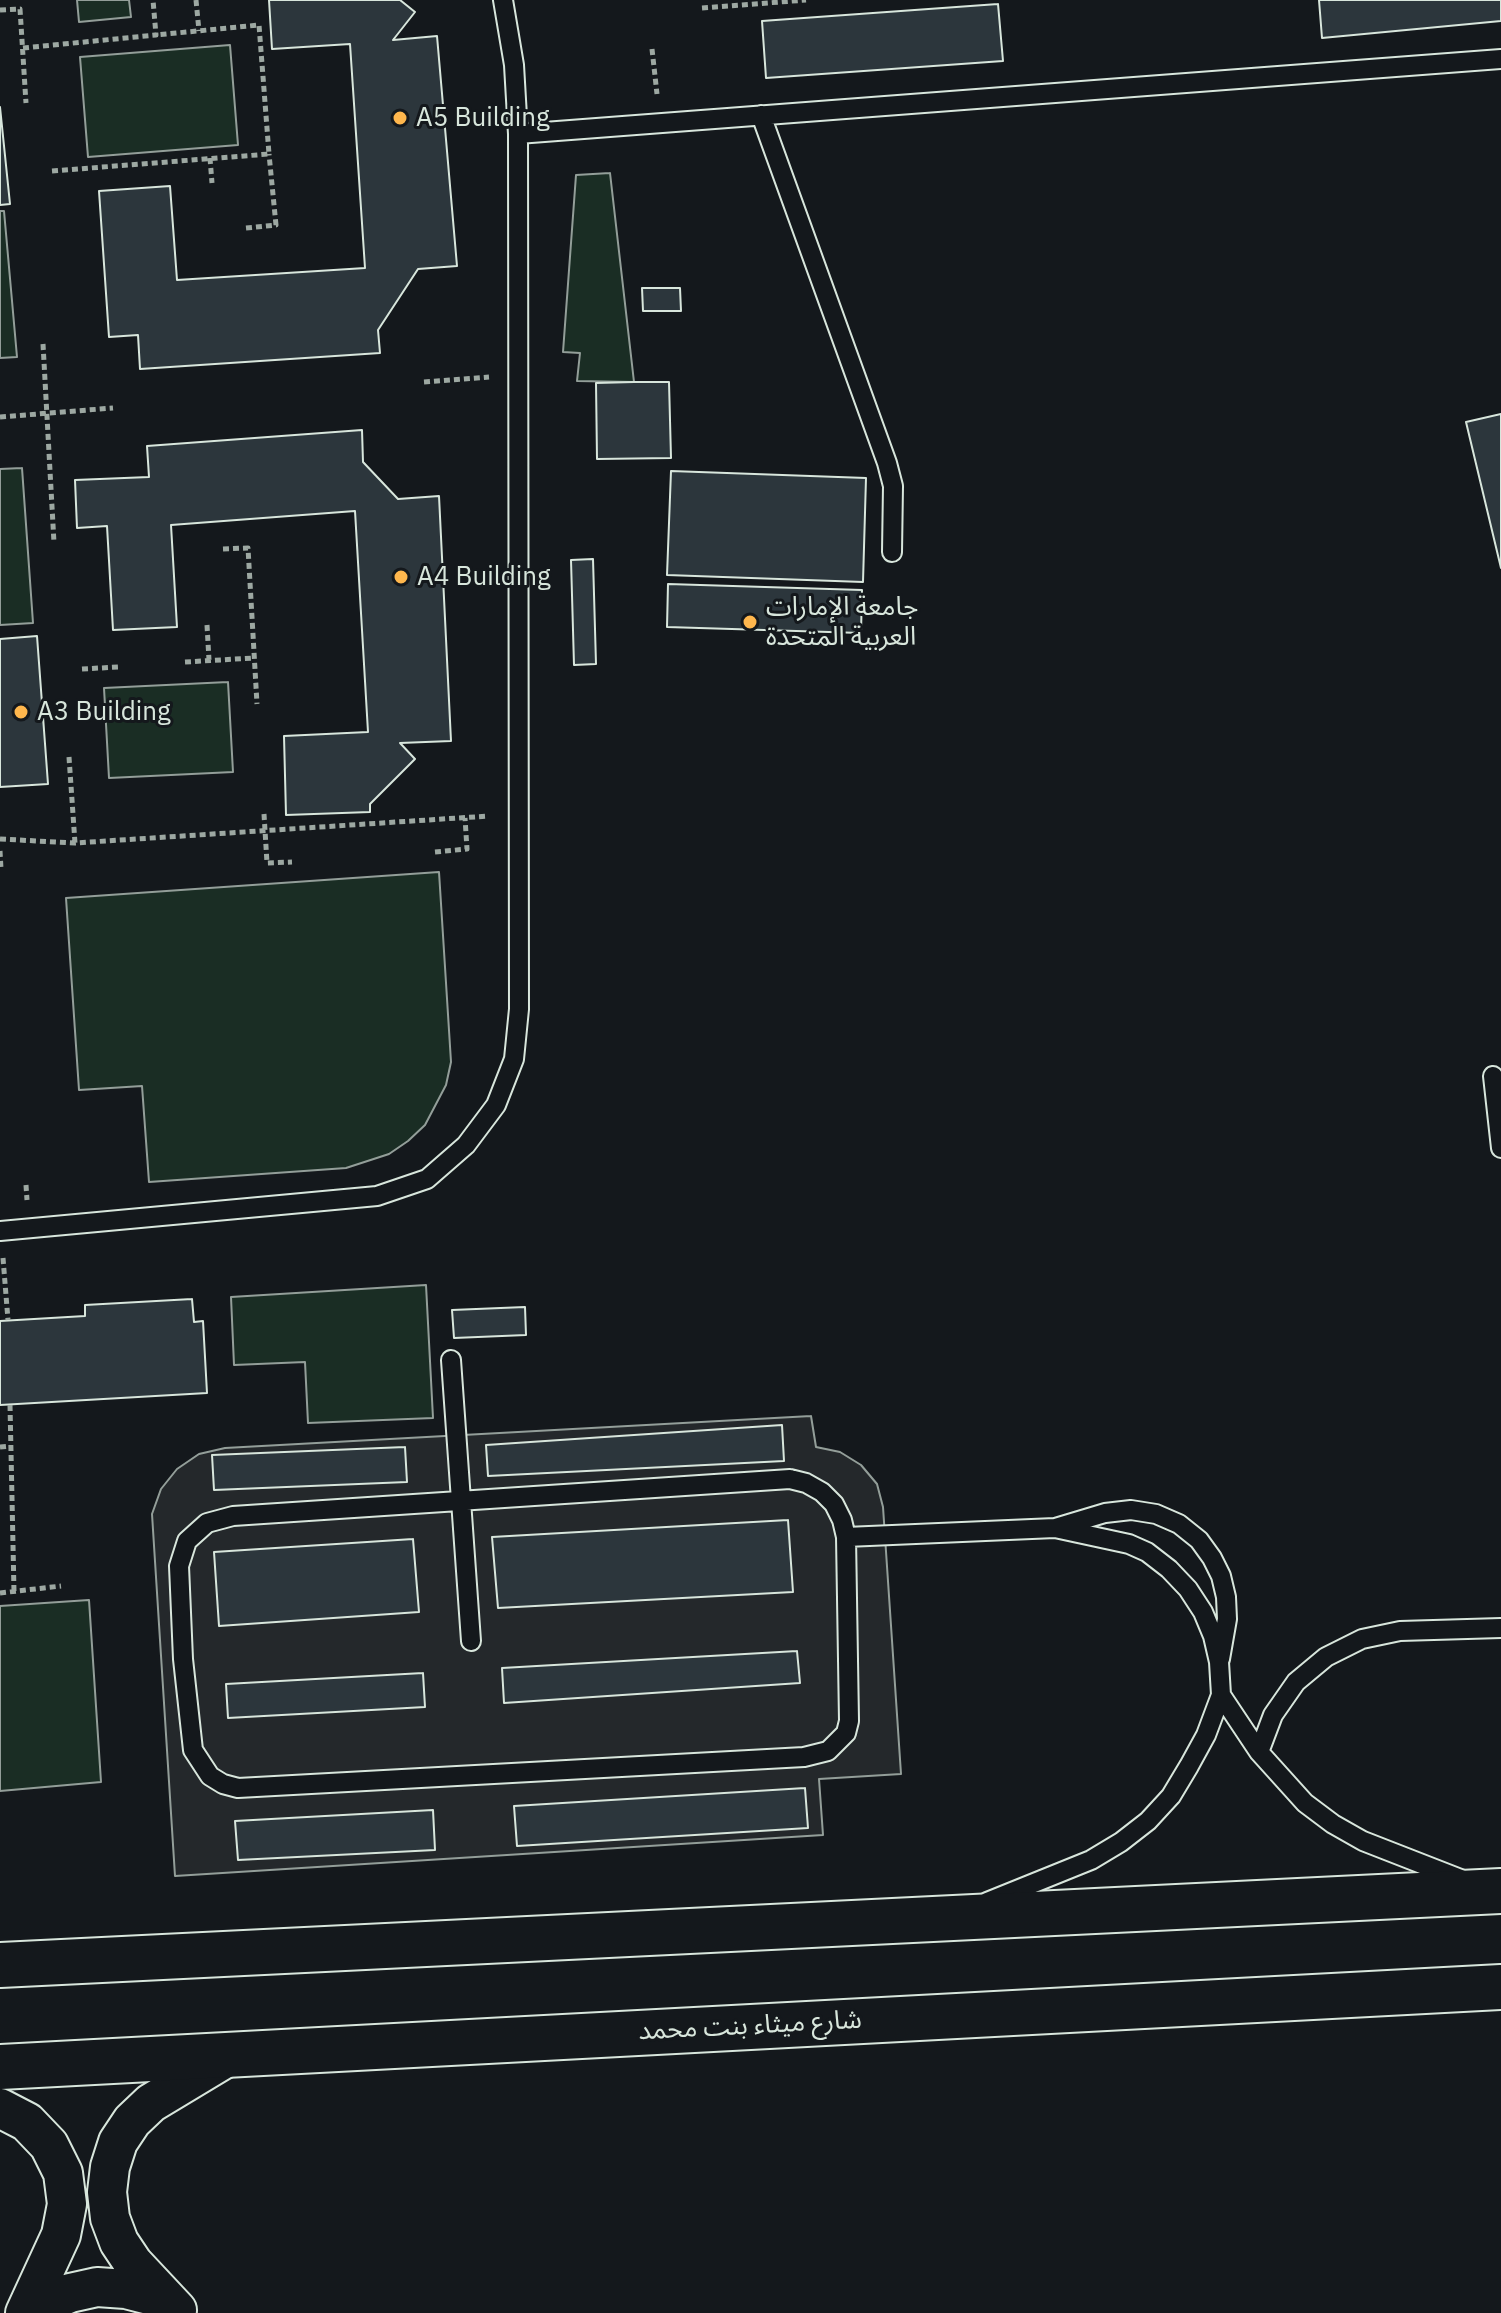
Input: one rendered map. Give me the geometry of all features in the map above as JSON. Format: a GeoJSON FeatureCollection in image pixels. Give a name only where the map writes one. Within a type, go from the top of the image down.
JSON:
{"type":"FeatureCollection","features":[{"type":"Feature","properties":{"kind":"main road"},"geometry":{"type":"LineString","coordinates":[[0,1965],[1496,1891]]}},
{"type":"Feature","properties":{"kind":"main road","name":"شارع ميثاء بنت محمد"},"geometry":{"type":"LineString","coordinates":[[0,2067],[1501,1987]]}},
{"type":"Feature","properties":{"kind":"street"},"geometry":{"type":"LineString","coordinates":[[178,2312],[133,2263],[119,2242],[110,2218],[107,2192],[110,2167],[118,2142],[132,2121],[151,2103],[234,2053]]}},
{"type":"Feature","properties":{"kind":"street"},"geometry":{"type":"LineString","coordinates":[[0,2108],[27,2122],[49,2145],[63,2173],[67,2204],[61,2235],[25,2313]]}},
{"type":"Feature","properties":{"kind":"street"},"geometry":{"type":"LineString","coordinates":[[31,2313],[70,2293],[97,2287],[126,2289],[153,2296],[178,2312]]}},
{"type":"Feature","properties":{"kind":"lane"},"geometry":{"type":"LineString","coordinates":[[0,1231],[377,1196],[427,1179],[466,1145],[496,1105],[514,1059],[519,1009],[518,134],[514,65],[503,0]]}},
{"type":"Feature","properties":{"kind":"lane"},"geometry":{"type":"LineString","coordinates":[[518,134],[1501,59]]}},
{"type":"Feature","properties":{"kind":"lane"},"geometry":{"type":"LineString","coordinates":[[761,115],[883,449],[893,486],[892,552]]}},
{"type":"Feature","properties":{"kind":"lane"},"geometry":{"type":"LineString","coordinates":[[1493,1076],[1501,1148]]}},
{"type":"Feature","properties":{"kind":"lane"},"geometry":{"type":"LineString","coordinates":[[451,1360],[471,1641]]}},
{"type":"Feature","properties":{"kind":"lane"},"geometry":{"type":"LineString","coordinates":[[790,1479],[822,1492],[834,1504],[846,1537],[849,1721],[839,1743],[817,1756],[238,1788],[210,1776],[193,1750],[179,1566],[182,1553],[196,1531],[220,1518],[790,1479]]}},
{"type":"Feature","properties":{"kind":"lane"},"geometry":{"type":"LineString","coordinates":[[846,1537],[1055,1528],[1105,1513],[1131,1510],[1156,1514],[1179,1524],[1199,1540],[1212,1558],[1226,1597],[1226,1629],[1219,1662]]}},
{"type":"Feature","properties":{"kind":"lane"},"geometry":{"type":"LineString","coordinates":[[948,1918],[1091,1860],[1148,1821],[1171,1796],[1189,1766],[1206,1735],[1221,1695],[1219,1662],[1213,1636],[1203,1612],[1188,1589],[1159,1560],[1129,1544],[1055,1528]]}},
{"type":"Feature","properties":{"kind":"lane"},"geometry":{"type":"LineString","coordinates":[[1259,1752],[1273,1715],[1296,1682],[1326,1657],[1362,1639],[1400,1631],[1501,1628]]}},
{"type":"Feature","properties":{"kind":"lane"},"geometry":{"type":"LineString","coordinates":[[1221,1695],[1259,1752],[1305,1803],[1333,1824],[1363,1841],[1496,1891]]}},
{"type":"Feature","properties":{"kind":"path"},"geometry":{"type":"LineString","coordinates":[[153,0],[156,35]]}},
{"type":"Feature","properties":{"kind":"path"},"geometry":{"type":"LineString","coordinates":[[196,0],[199,31]]}},
{"type":"Feature","properties":{"kind":"path"},"geometry":{"type":"LineString","coordinates":[[702,8],[806,0]]}},
{"type":"Feature","properties":{"kind":"path"},"geometry":{"type":"LineString","coordinates":[[0,10],[20,9],[26,103]]}},
{"type":"Feature","properties":{"kind":"path"},"geometry":{"type":"LineString","coordinates":[[23,48],[259,25],[276,225],[246,228]]}},
{"type":"Feature","properties":{"kind":"path"},"geometry":{"type":"LineString","coordinates":[[652,49],[660,123]]}},
{"type":"Feature","properties":{"kind":"path"},"geometry":{"type":"LineString","coordinates":[[52,171],[269,154]]}},
{"type":"Feature","properties":{"kind":"path"},"geometry":{"type":"LineString","coordinates":[[210,158],[212,183]]}},
{"type":"Feature","properties":{"kind":"path"},"geometry":{"type":"LineString","coordinates":[[43,344],[54,543]]}},
{"type":"Feature","properties":{"kind":"path"},"geometry":{"type":"LineString","coordinates":[[424,382],[518,375]]}},
{"type":"Feature","properties":{"kind":"path"},"geometry":{"type":"LineString","coordinates":[[0,417],[113,408]]}},
{"type":"Feature","properties":{"kind":"path"},"geometry":{"type":"LineString","coordinates":[[223,549],[248,548],[257,704]]}},
{"type":"Feature","properties":{"kind":"path"},"geometry":{"type":"LineString","coordinates":[[207,625],[209,660]]}},
{"type":"Feature","properties":{"kind":"path"},"geometry":{"type":"LineString","coordinates":[[185,662],[254,658]]}},
{"type":"Feature","properties":{"kind":"path"},"geometry":{"type":"LineString","coordinates":[[82,669],[118,667]]}},
{"type":"Feature","properties":{"kind":"path"},"geometry":{"type":"LineString","coordinates":[[69,757],[75,843]]}},
{"type":"Feature","properties":{"kind":"path"},"geometry":{"type":"LineString","coordinates":[[264,814],[267,863],[292,862]]}},
{"type":"Feature","properties":{"kind":"path"},"geometry":{"type":"LineString","coordinates":[[0,839],[75,843],[518,814]]}},
{"type":"Feature","properties":{"kind":"path"},"geometry":{"type":"LineString","coordinates":[[435,852],[467,849],[465,818]]}},
{"type":"Feature","properties":{"kind":"path"},"geometry":{"type":"LineString","coordinates":[[0,851],[1,869]]}},
{"type":"Feature","properties":{"kind":"path"},"geometry":{"type":"LineString","coordinates":[[10,1405],[14,1592]]}},
{"type":"Feature","properties":{"kind":"path"},"geometry":{"type":"LineString","coordinates":[[0,1447],[10,1446]]}},
{"type":"Feature","properties":{"kind":"path"},"geometry":{"type":"LineString","coordinates":[[0,1593],[61,1586]]}},
{"type":"Feature","properties":{"kind":"green space"},"geometry":{"type":"Polygon","coordinates":[[[77,0],[129,0],[131,17],[79,22],[77,0]]]}},
{"type":"Feature","properties":{"kind":"green space"},"geometry":{"type":"Polygon","coordinates":[[[230,45],[238,145],[88,157],[80,57],[230,45]]]}},
{"type":"Feature","properties":{"kind":"green space"},"geometry":{"type":"Polygon","coordinates":[[[610,173],[634,382],[577,381],[580,353],[563,352],[576,175],[610,173]]]}},
{"type":"Feature","properties":{"kind":"green space"},"geometry":{"type":"Polygon","coordinates":[[[0,211],[4,211],[17,357],[0,358],[0,211]]]}},
{"type":"Feature","properties":{"kind":"green space"},"geometry":{"type":"Polygon","coordinates":[[[22,468],[33,623],[0,625],[0,469],[22,468]]]}},
{"type":"Feature","properties":{"kind":"green space"},"geometry":{"type":"Polygon","coordinates":[[[228,682],[233,772],[109,778],[104,688],[228,682]]]}},
{"type":"Feature","properties":{"kind":"green space"},"geometry":{"type":"Polygon","coordinates":[[[439,872],[451,1062],[446,1085],[425,1125],[389,1154],[346,1168],[149,1182],[142,1086],[79,1090],[66,898],[439,872]]]}},
{"type":"Feature","properties":{"kind":"green space"},"geometry":{"type":"Polygon","coordinates":[[[426,1285],[433,1418],[308,1423],[305,1362],[234,1365],[231,1297],[426,1285]]]}},
{"type":"Feature","properties":{"kind":"green space"},"geometry":{"type":"Polygon","coordinates":[[[89,1600],[101,1782],[0,1791],[0,1606],[89,1600]]]}},
{"type":"Feature","properties":{"kind":"shaded area"},"geometry":{"type":"Polygon","coordinates":[[[811,1416],[816,1447],[840,1452],[861,1465],[877,1484],[883,1507],[901,1774],[819,1779],[823,1835],[175,1876],[152,1514],[161,1489],[177,1469],[199,1454],[225,1448],[811,1416]]]}},
{"type":"Feature","properties":{"kind":"building","name":"A5 Building"},"geometry":{"type":"Polygon","coordinates":[[[269,0],[400,0],[415,12],[393,40],[437,36],[457,266],[418,269],[378,330],[380,353],[140,369],[138,335],[109,337],[99,191],[170,186],[177,280],[365,268],[350,44],[272,49],[269,0]]]}},
{"type":"Feature","properties":{"kind":"building"},"geometry":{"type":"Polygon","coordinates":[[[1319,0],[1501,0],[1501,21],[1322,38],[1319,0]]]}},
{"type":"Feature","properties":{"kind":"building"},"geometry":{"type":"Polygon","coordinates":[[[998,4],[1003,61],[766,78],[762,21],[998,4]]]}},
{"type":"Feature","properties":{"kind":"building"},"geometry":{"type":"Polygon","coordinates":[[[0,107],[10,204],[0,205],[0,107]]]}},
{"type":"Feature","properties":{"kind":"building"},"geometry":{"type":"Polygon","coordinates":[[[642,288],[680,288],[681,311],[643,311],[642,288]]]}},
{"type":"Feature","properties":{"kind":"building"},"geometry":{"type":"Polygon","coordinates":[[[669,382],[671,458],[597,459],[596,383],[669,382]]]}},
{"type":"Feature","properties":{"kind":"building"},"geometry":{"type":"Polygon","coordinates":[[[1501,414],[1501,568],[1466,422],[1501,414]]]}},
{"type":"Feature","properties":{"kind":"building","name":"A4 Building"},"geometry":{"type":"Polygon","coordinates":[[[362,430],[363,462],[398,499],[439,496],[451,741],[400,743],[415,759],[370,804],[370,812],[286,815],[284,736],[368,732],[355,511],[171,525],[177,627],[113,630],[107,526],[77,528],[75,480],[149,477],[147,446],[362,430]]]}},
{"type":"Feature","properties":{"kind":"building"},"geometry":{"type":"Polygon","coordinates":[[[671,471],[866,478],[863,582],[667,575],[671,471]]]}},
{"type":"Feature","properties":{"kind":"building"},"geometry":{"type":"Polygon","coordinates":[[[593,559],[596,664],[574,665],[571,560],[593,559]]]}},
{"type":"Feature","properties":{"kind":"building"},"geometry":{"type":"Polygon","coordinates":[[[668,584],[862,590],[861,633],[667,627],[668,584]]]}},
{"type":"Feature","properties":{"kind":"building","name":"A3 Building"},"geometry":{"type":"Polygon","coordinates":[[[37,636],[48,784],[0,787],[0,639],[37,636]]]}},
{"type":"Feature","properties":{"kind":"building"},"geometry":{"type":"Polygon","coordinates":[[[192,1299],[194,1322],[203,1321],[207,1393],[0,1405],[0,1321],[85,1316],[85,1305],[192,1299]]]}},
{"type":"Feature","properties":{"kind":"building"},"geometry":{"type":"Polygon","coordinates":[[[525,1307],[526,1335],[454,1338],[452,1310],[525,1307]]]}},
{"type":"Feature","properties":{"kind":"building"},"geometry":{"type":"Polygon","coordinates":[[[782,1425],[784,1461],[488,1476],[486,1445],[782,1425]]]}},
{"type":"Feature","properties":{"kind":"building"},"geometry":{"type":"Polygon","coordinates":[[[405,1447],[407,1482],[214,1490],[212,1455],[405,1447]]]}},
{"type":"Feature","properties":{"kind":"building"},"geometry":{"type":"Polygon","coordinates":[[[788,1520],[793,1592],[498,1608],[492,1537],[788,1520]]]}},
{"type":"Feature","properties":{"kind":"building"},"geometry":{"type":"Polygon","coordinates":[[[413,1539],[419,1612],[219,1626],[214,1552],[413,1539]]]}},
{"type":"Feature","properties":{"kind":"building"},"geometry":{"type":"Polygon","coordinates":[[[797,1651],[800,1683],[504,1703],[502,1668],[797,1651]]]}},
{"type":"Feature","properties":{"kind":"building"},"geometry":{"type":"Polygon","coordinates":[[[423,1673],[425,1707],[228,1718],[226,1684],[423,1673]]]}},
{"type":"Feature","properties":{"kind":"building"},"geometry":{"type":"Polygon","coordinates":[[[805,1788],[808,1828],[517,1846],[514,1806],[805,1788]]]}},
{"type":"Feature","properties":{"kind":"building"},"geometry":{"type":"Polygon","coordinates":[[[433,1810],[435,1850],[238,1860],[235,1821],[433,1810]]]}},
{"type":"Feature","properties":{"kind":"place","name":"A5 Building"},"geometry":{"type":"Point","coordinates":[400,118]}},
{"type":"Feature","properties":{"kind":"place","name":"A4 Building"},"geometry":{"type":"Point","coordinates":[401,577]}},
{"type":"Feature","properties":{"kind":"place","name":"جامعة الإمارات العربية المتحدة"},"geometry":{"type":"Point","coordinates":[750,622]}},
{"type":"Feature","properties":{"kind":"place","name":"A3 Building"},"geometry":{"type":"Point","coordinates":[21,712]}}]}
